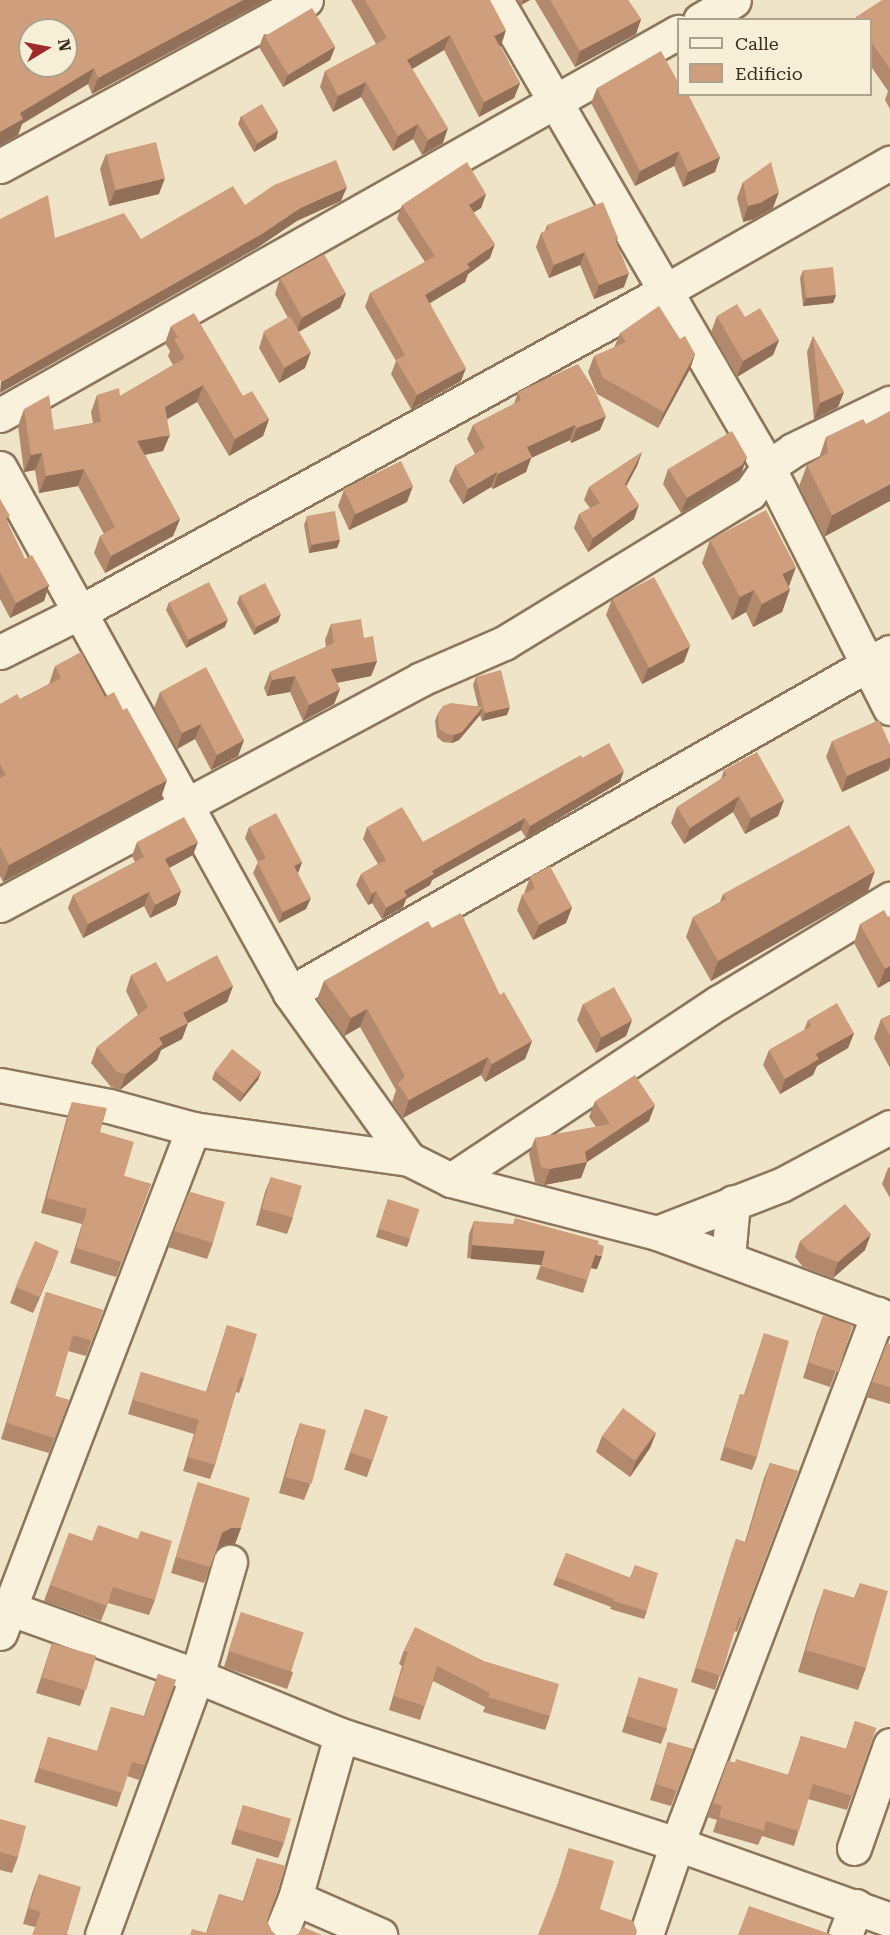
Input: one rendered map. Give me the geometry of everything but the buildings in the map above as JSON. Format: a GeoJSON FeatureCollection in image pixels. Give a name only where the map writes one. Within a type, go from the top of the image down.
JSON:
{"type":"FeatureCollection","features":[{"type":"Feature","properties":{"kind":"street"},"geometry":{"type":"LineString","coordinates":[[0,166],[306,0]]}},
{"type":"Feature","properties":{"kind":"street"},"geometry":{"type":"LineString","coordinates":[[496,0],[554,103],[667,290],[878,658],[890,708]]}},
{"type":"Feature","properties":{"kind":"street"},"geometry":{"type":"LineString","coordinates":[[703,18],[734,0]]}},
{"type":"Feature","properties":{"kind":"street"},"geometry":{"type":"LineString","coordinates":[[0,415],[677,33]]}},
{"type":"Feature","properties":{"kind":"street"},"geometry":{"type":"LineString","coordinates":[[0,652],[80,612],[667,290],[890,163]]}},
{"type":"Feature","properties":{"kind":"street"},"geometry":{"type":"LineString","coordinates":[[0,905],[421,679],[504,644],[750,493],[768,467],[793,450],[890,403]]}},
{"type":"Feature","properties":{"kind":"street"},"geometry":{"type":"LineString","coordinates":[[0,468],[290,993],[409,1159]]}},
{"type":"Feature","properties":{"kind":"street"},"geometry":{"type":"LineString","coordinates":[[290,993],[878,658]]}},
{"type":"Feature","properties":{"kind":"street"},"geometry":{"type":"LineString","coordinates":[[451,1180],[719,1002],[890,899]]}},
{"type":"Feature","properties":{"kind":"street"},"geometry":{"type":"LineString","coordinates":[[0,1085],[109,1107],[193,1129],[409,1159],[451,1180],[657,1233],[884,1317],[677,1844],[646,1935]]}},
{"type":"Feature","properties":{"kind":"street"},"geometry":{"type":"LineString","coordinates":[[657,1233],[781,1185],[890,1127]]}},
{"type":"Feature","properties":{"kind":"street"},"geometry":{"type":"LineString","coordinates":[[193,1129],[3,1616],[196,1676],[341,1735],[677,1844],[850,1920],[890,1920]]}},
{"type":"Feature","properties":{"kind":"street"},"geometry":{"type":"LineString","coordinates":[[728,1258],[733,1202]]}},
{"type":"Feature","properties":{"kind":"street"},"geometry":{"type":"LineString","coordinates":[[102,1935],[196,1676],[231,1562]]}},
{"type":"Feature","properties":{"kind":"street"},"geometry":{"type":"LineString","coordinates":[[279,1935],[295,1898],[341,1735]]}},
{"type":"Feature","properties":{"kind":"street"},"geometry":{"type":"LineString","coordinates":[[854,1848],[890,1745]]}},
{"type":"Feature","properties":{"kind":"street"},"geometry":{"type":"LineString","coordinates":[[295,1898],[380,1935]]}}]}
